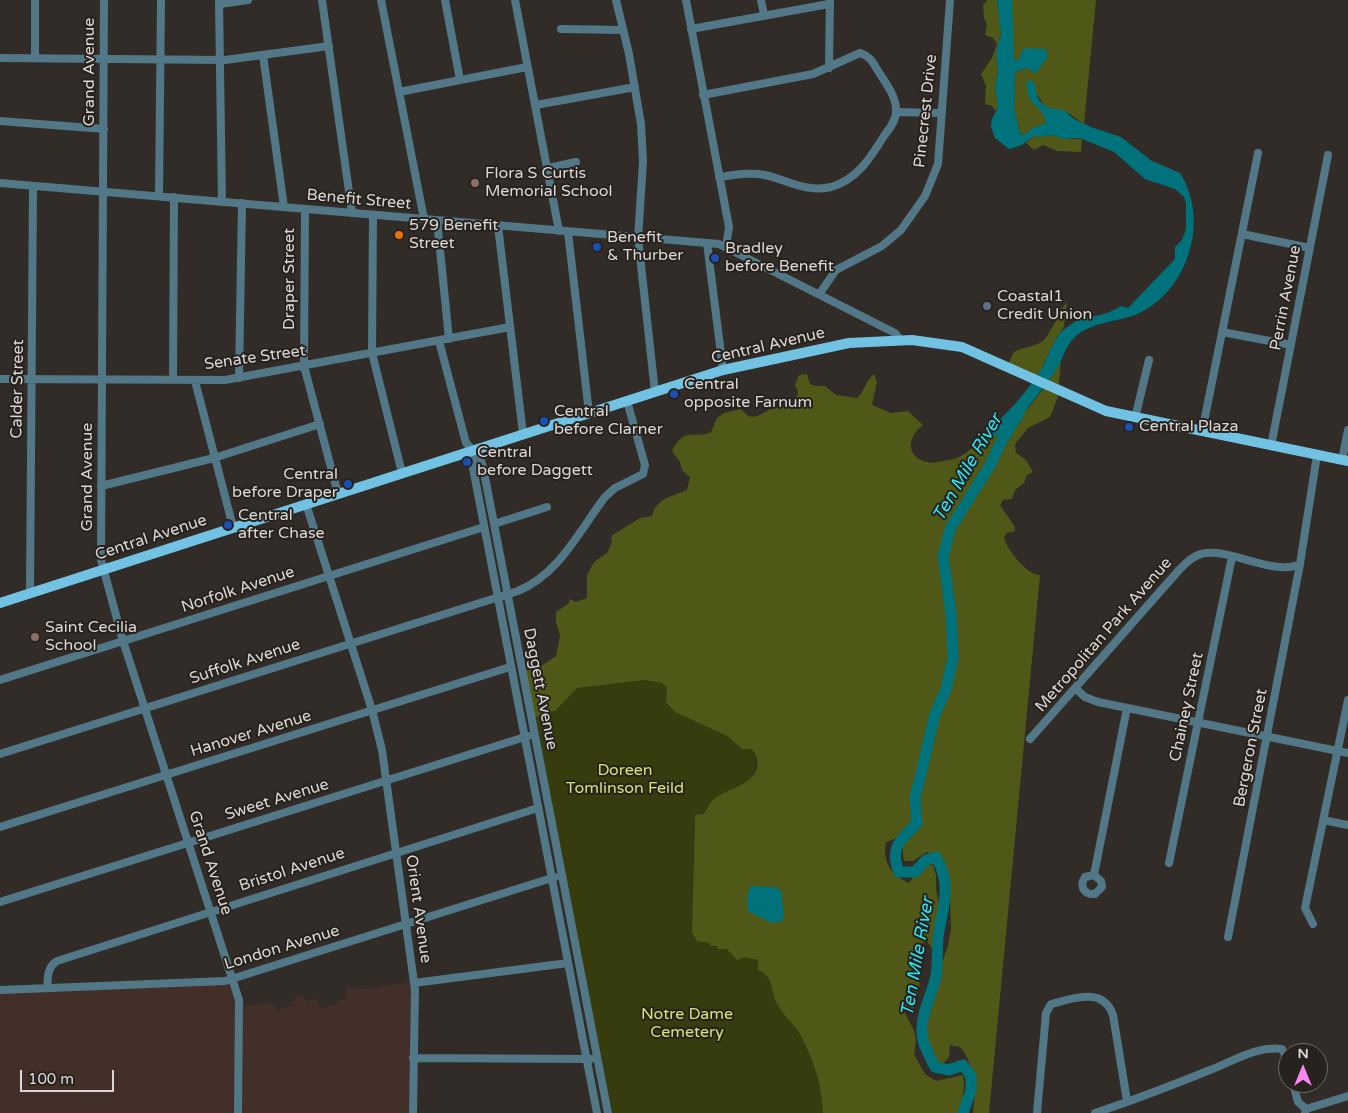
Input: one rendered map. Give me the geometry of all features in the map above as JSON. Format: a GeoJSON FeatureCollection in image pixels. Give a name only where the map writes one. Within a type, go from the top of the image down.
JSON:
{"type":"FeatureCollection","features":[{"type":"Feature","properties":{"kind":"main road","name":"Central Avenue"},"geometry":{"type":"LineString","coordinates":[[0,603],[723,370],[850,343],[931,341],[962,346],[1090,405],[1135,418],[1345,460]]}},
{"type":"Feature","properties":{"kind":"street"},"geometry":{"type":"LineString","coordinates":[[35,0],[35,58]]}},
{"type":"Feature","properties":{"kind":"street","name":"Grand Avenue"},"geometry":{"type":"LineString","coordinates":[[104,0],[101,560],[123,641],[239,1000],[238,1113]]}},
{"type":"Feature","properties":{"kind":"street"},"geometry":{"type":"LineString","coordinates":[[159,196],[161,0]]}},
{"type":"Feature","properties":{"kind":"street"},"geometry":{"type":"LineString","coordinates":[[222,202],[220,2],[248,0]]}},
{"type":"Feature","properties":{"kind":"street"},"geometry":{"type":"LineString","coordinates":[[322,0],[352,212]]}},
{"type":"Feature","properties":{"kind":"street"},"geometry":{"type":"LineString","coordinates":[[381,0],[424,219]]}},
{"type":"Feature","properties":{"kind":"street"},"geometry":{"type":"LineString","coordinates":[[445,0],[460,80]]}},
{"type":"Feature","properties":{"kind":"street"},"geometry":{"type":"LineString","coordinates":[[515,0],[559,231]]}},
{"type":"Feature","properties":{"kind":"street"},"geometry":{"type":"LineString","coordinates":[[616,0],[635,87],[643,162],[638,238],[655,392]]}},
{"type":"Feature","properties":{"kind":"street"},"geometry":{"type":"LineString","coordinates":[[686,0],[730,233],[726,247]]}},
{"type":"Feature","properties":{"kind":"street"},"geometry":{"type":"LineString","coordinates":[[761,0],[764,15]]}},
{"type":"Feature","properties":{"kind":"street","name":"Pinecrest Drive"},"geometry":{"type":"LineString","coordinates":[[820,293],[836,270],[882,246],[901,230],[925,196],[938,164],[950,0]]}},
{"type":"Feature","properties":{"kind":"street"},"geometry":{"type":"LineString","coordinates":[[691,29],[830,2],[829,68]]}},
{"type":"Feature","properties":{"kind":"street"},"geometry":{"type":"LineString","coordinates":[[561,29],[623,30]]}},
{"type":"Feature","properties":{"kind":"street"},"geometry":{"type":"LineString","coordinates":[[0,58],[220,60],[329,46]]}},
{"type":"Feature","properties":{"kind":"street"},"geometry":{"type":"LineString","coordinates":[[264,55],[284,208]]}},
{"type":"Feature","properties":{"kind":"street"},"geometry":{"type":"LineString","coordinates":[[703,95],[813,74],[854,55],[866,55],[889,89],[896,112],[892,124],[863,167],[839,184],[823,188],[807,188],[762,175],[740,174],[719,177]]}},
{"type":"Feature","properties":{"kind":"street"},"geometry":{"type":"LineString","coordinates":[[399,92],[527,67]]}},
{"type":"Feature","properties":{"kind":"street"},"geometry":{"type":"LineString","coordinates":[[536,105],[635,87]]}},
{"type":"Feature","properties":{"kind":"street"},"geometry":{"type":"LineString","coordinates":[[896,112],[942,113]]}},
{"type":"Feature","properties":{"kind":"street"},"geometry":{"type":"LineString","coordinates":[[0,121],[104,129]]}},
{"type":"Feature","properties":{"kind":"street"},"geometry":{"type":"LineString","coordinates":[[1202,432],[1258,154]]}},
{"type":"Feature","properties":{"kind":"street","name":"Perrin Avenue"},"geometry":{"type":"LineString","coordinates":[[1271,446],[1328,155]]}},
{"type":"Feature","properties":{"kind":"street"},"geometry":{"type":"LineString","coordinates":[[548,168],[576,162]]}},
{"type":"Feature","properties":{"kind":"street","name":"Benefit Street"},"geometry":{"type":"LineString","coordinates":[[0,184],[174,197],[284,208],[352,212],[707,243],[726,247],[820,293],[895,333],[901,341]]}},
{"type":"Feature","properties":{"kind":"street","name":"Calder Street"},"geometry":{"type":"LineString","coordinates":[[30,593],[33,186]]}},
{"type":"Feature","properties":{"kind":"street"},"geometry":{"type":"LineString","coordinates":[[172,380],[174,197]]}},
{"type":"Feature","properties":{"kind":"street"},"geometry":{"type":"LineString","coordinates":[[239,378],[242,203]]}},
{"type":"Feature","properties":{"kind":"street","name":"Draper Street"},"geometry":{"type":"LineString","coordinates":[[305,209],[304,366],[338,494]]}},
{"type":"Feature","properties":{"kind":"street"},"geometry":{"type":"LineString","coordinates":[[373,214],[372,353],[402,473]]}},
{"type":"Feature","properties":{"kind":"street"},"geometry":{"type":"LineString","coordinates":[[437,220],[449,339]]}},
{"type":"Feature","properties":{"kind":"street"},"geometry":{"type":"LineString","coordinates":[[498,226],[523,434]]}},
{"type":"Feature","properties":{"kind":"street"},"geometry":{"type":"LineString","coordinates":[[568,232],[589,413]]}},
{"type":"Feature","properties":{"kind":"street"},"geometry":{"type":"LineString","coordinates":[[1242,234],[1310,248]]}},
{"type":"Feature","properties":{"kind":"street"},"geometry":{"type":"LineString","coordinates":[[707,243],[723,370]]}},
{"type":"Feature","properties":{"kind":"street","name":"Senate Street"},"geometry":{"type":"LineString","coordinates":[[0,378],[195,381],[239,378],[510,327]]}},
{"type":"Feature","properties":{"kind":"street"},"geometry":{"type":"LineString","coordinates":[[1222,332],[1291,345]]}},
{"type":"Feature","properties":{"kind":"street","name":"Daggett Avenue"},"geometry":{"type":"LineString","coordinates":[[439,341],[466,443],[482,462],[608,1113]]}},
{"type":"Feature","properties":{"kind":"street"},"geometry":{"type":"LineString","coordinates":[[1135,418],[1149,360]]}},
{"type":"Feature","properties":{"kind":"street"},"geometry":{"type":"LineString","coordinates":[[195,381],[233,527]]}},
{"type":"Feature","properties":{"kind":"street","name":"Suffolk Avenue"},"geometry":{"type":"LineString","coordinates":[[0,754],[527,587],[548,573],[605,497],[615,488],[644,474],[645,465],[627,401]]}},
{"type":"Feature","properties":{"kind":"street"},"geometry":{"type":"LineString","coordinates":[[101,486],[214,458],[320,424]]}},
{"type":"Feature","properties":{"kind":"street"},"geometry":{"type":"LineString","coordinates":[[1345,460],[1348,430]]}},
{"type":"Feature","properties":{"kind":"street","name":"Daggett Avenue"},"geometry":{"type":"LineString","coordinates":[[472,451],[472,468],[597,1113]]}},
{"type":"Feature","properties":{"kind":"street"},"geometry":{"type":"LineString","coordinates":[[1300,564],[1317,455]]}},
{"type":"Feature","properties":{"kind":"street","name":"Orient Avenue"},"geometry":{"type":"LineString","coordinates":[[306,504],[380,739],[414,983],[413,1113]]}},
{"type":"Feature","properties":{"kind":"street"},"geometry":{"type":"LineString","coordinates":[[494,524],[547,507]]}},
{"type":"Feature","properties":{"kind":"street","name":"Norfolk Avenue"},"geometry":{"type":"LineString","coordinates":[[0,680],[484,527]]}},
{"type":"Feature","properties":{"kind":"street","name":"Metropolitan Park Avenue"},"geometry":{"type":"LineString","coordinates":[[1030,739],[1190,560],[1207,553],[1283,567],[1300,564]]}},
{"type":"Feature","properties":{"kind":"street","name":"Chainey Street"},"geometry":{"type":"LineString","coordinates":[[1169,863],[1232,557]]}},
{"type":"Feature","properties":{"kind":"street","name":"Bergeron Street"},"geometry":{"type":"LineString","coordinates":[[1228,937],[1300,564]]}},
{"type":"Feature","properties":{"kind":"street","name":"Hanover Avenue"},"geometry":{"type":"LineString","coordinates":[[0,827],[510,667]]}},
{"type":"Feature","properties":{"kind":"street"},"geometry":{"type":"LineString","coordinates":[[1076,689],[1090,700],[1348,753]]}},
{"type":"Feature","properties":{"kind":"street"},"geometry":{"type":"LineString","coordinates":[[1313,924],[1305,908],[1348,700]]}},
{"type":"Feature","properties":{"kind":"street"},"geometry":{"type":"LineString","coordinates":[[1094,875],[1128,708]]}},
{"type":"Feature","properties":{"kind":"street","name":"Sweet Avenue"},"geometry":{"type":"LineString","coordinates":[[0,902],[535,734]]}},
{"type":"Feature","properties":{"kind":"street","name":"Bristol Avenue"},"geometry":{"type":"LineString","coordinates":[[47,988],[49,971],[52,964],[57,961],[538,808]]}},
{"type":"Feature","properties":{"kind":"street"},"geometry":{"type":"LineString","coordinates":[[1324,820],[1348,825]]}},
{"type":"Feature","properties":{"kind":"street","name":"London Avenue"},"geometry":{"type":"LineString","coordinates":[[0,990],[232,979],[562,875]]}},
{"type":"Feature","properties":{"kind":"street"},"geometry":{"type":"LineString","coordinates":[[414,983],[568,963]]}},
{"type":"Feature","properties":{"kind":"street"},"geometry":{"type":"LineString","coordinates":[[1037,1113],[1046,1013],[1051,1004],[1087,997],[1100,998],[1109,1004],[1113,1015],[1127,1101]]}},
{"type":"Feature","properties":{"kind":"street"},"geometry":{"type":"LineString","coordinates":[[1095,1113],[1209,1071],[1254,1051],[1269,1048],[1278,1049]]}},
{"type":"Feature","properties":{"kind":"street"},"geometry":{"type":"LineString","coordinates":[[414,1058],[598,1059]]}},
{"type":"Feature","properties":{"kind":"street"},"geometry":{"type":"LineString","coordinates":[[1296,1093],[1298,1102],[1306,1111],[1348,1096]]}},
{"type":"Feature","properties":{"kind":"shaded area"},"geometry":{"type":"Polygon","coordinates":[[[232,981],[239,1006],[274,1003],[277,1012],[290,1005],[298,1008],[293,1005],[292,1000],[299,995],[307,1001],[317,998],[318,1005],[323,1008],[336,1004],[340,999],[345,1000],[348,987],[368,989],[416,981],[416,1113],[0,1113],[0,992],[232,981]]]}},
{"type":"Feature","properties":{"kind":"green space"},"geometry":{"type":"Polygon","coordinates":[[[987,0],[997,0],[1001,34],[996,53],[998,70],[995,88],[998,107],[995,111],[992,106],[985,104],[986,86],[981,74],[992,58],[997,44],[993,38],[985,35],[987,24],[984,18],[983,5],[987,0]]]}},
{"type":"Feature","properties":{"kind":"green space"},"geometry":{"type":"Polygon","coordinates":[[[1012,0],[1096,0],[1084,124],[1064,110],[1055,110],[1045,106],[1027,81],[1029,95],[1042,112],[1047,123],[1031,129],[1024,135],[1020,134],[1014,107],[1015,72],[1027,68],[1024,48],[1018,60],[1014,61],[1012,54],[1012,0]]]}},
{"type":"Feature","properties":{"kind":"green space"},"geometry":{"type":"Polygon","coordinates":[[[1054,135],[1063,139],[1082,139],[1081,152],[1057,151],[1043,145],[1034,150],[1026,143],[1032,137],[1054,135]]]}},
{"type":"Feature","properties":{"kind":"green space"},"geometry":{"type":"Polygon","coordinates":[[[1067,301],[1064,327],[1056,338],[1039,374],[1033,379],[1007,366],[1014,352],[1036,345],[1045,339],[1067,301]]]}},
{"type":"Feature","properties":{"kind":"green space"},"geometry":{"type":"Polygon","coordinates":[[[1061,358],[1058,397],[1050,417],[1028,428],[1015,444],[1016,453],[1026,460],[1033,472],[1027,475],[1024,483],[1015,490],[1012,499],[1003,500],[1000,505],[1015,527],[1015,531],[1007,533],[1004,537],[1009,548],[1024,567],[1040,575],[989,1113],[973,1113],[973,1078],[969,1061],[960,1047],[950,1045],[949,1057],[940,1067],[931,1060],[926,1048],[925,1034],[936,982],[951,930],[950,899],[944,890],[943,864],[939,857],[927,852],[913,861],[905,861],[903,845],[913,835],[913,826],[906,827],[897,838],[886,842],[885,856],[893,872],[909,883],[921,864],[933,865],[940,910],[939,942],[932,948],[926,940],[920,947],[920,979],[916,1001],[913,1009],[902,1007],[914,1031],[916,1040],[914,1054],[925,1074],[936,1081],[963,1075],[964,1089],[960,1113],[823,1113],[819,1083],[810,1055],[801,1036],[776,1002],[769,979],[763,972],[758,970],[758,960],[745,957],[737,960],[727,949],[718,949],[717,946],[710,946],[710,943],[697,941],[692,932],[695,815],[703,814],[719,796],[751,778],[757,764],[755,753],[751,749],[742,749],[727,736],[675,712],[666,702],[667,688],[662,683],[644,680],[577,688],[556,710],[532,718],[523,672],[541,666],[556,656],[560,636],[556,622],[556,612],[568,604],[570,599],[576,602],[587,598],[587,575],[594,562],[607,553],[612,542],[611,536],[640,518],[652,516],[661,501],[687,490],[690,477],[682,470],[680,462],[672,451],[681,438],[711,432],[717,418],[724,413],[741,409],[751,417],[754,417],[772,409],[796,403],[798,392],[795,385],[799,375],[807,374],[810,384],[825,386],[836,395],[857,398],[874,374],[877,382],[872,405],[891,413],[908,411],[923,425],[912,440],[912,451],[915,455],[930,463],[955,459],[970,449],[987,433],[992,437],[1012,424],[1032,403],[1050,379],[1061,358]]]}},
{"type":"Feature","properties":{"kind":"green space"},"geometry":{"type":"Polygon","coordinates":[[[644,680],[662,683],[667,688],[666,696],[683,716],[727,736],[742,749],[751,749],[755,753],[756,766],[753,777],[694,818],[692,932],[762,954],[831,1076],[832,1113],[613,1113],[532,718],[577,688],[644,680]]]}},
{"type":"Feature","properties":{"kind":"water"},"geometry":{"type":"Polygon","coordinates":[[[997,0],[1012,0],[1014,61],[1018,60],[1024,48],[1046,49],[1048,56],[1036,73],[1027,68],[1015,72],[1014,107],[1020,134],[1024,135],[1031,129],[1046,123],[1041,112],[1028,95],[1027,80],[1034,83],[1037,96],[1044,105],[1064,110],[1074,119],[1121,137],[1152,161],[1180,173],[1189,192],[1193,212],[1193,233],[1189,254],[1180,273],[1168,291],[1153,305],[1135,315],[1096,325],[1081,332],[1068,345],[1060,364],[1026,409],[1008,428],[992,437],[987,433],[988,430],[1022,396],[1041,369],[1059,334],[1080,316],[1101,315],[1121,306],[1128,308],[1175,259],[1175,247],[1182,240],[1186,229],[1186,203],[1184,197],[1175,189],[1145,179],[1114,152],[1080,138],[1063,139],[1054,135],[1032,137],[1022,145],[1009,149],[995,138],[991,127],[992,119],[998,107],[995,88],[998,70],[996,53],[1001,34],[997,0]]]}},
{"type":"Feature","properties":{"kind":"water"},"geometry":{"type":"Polygon","coordinates":[[[751,886],[775,887],[781,891],[784,917],[782,921],[772,923],[748,911],[747,896],[751,886]]]}},
{"type":"Feature","properties":{"kind":"waterway","name":"Ten Mile River"},"geometry":{"type":"LineString","coordinates":[[963,1113],[971,1090],[971,1076],[963,1065],[949,1070],[935,1067],[922,1037],[923,1018],[936,976],[938,938],[945,897],[944,878],[936,857],[926,860],[915,872],[899,872],[895,856],[898,844],[917,823],[915,797],[935,714],[946,689],[953,658],[951,613],[943,556],[951,527],[990,465],[1002,440],[1020,411]]}},
{"type":"Feature","properties":{"kind":"place","name":"Flora S Curtis Memorial School"},"geometry":{"type":"Point","coordinates":[475,183]}},
{"type":"Feature","properties":{"kind":"place","name":"579 Benefit Street"},"geometry":{"type":"Point","coordinates":[399,235]}},
{"type":"Feature","properties":{"kind":"place","name":"Benefit & Thurber"},"geometry":{"type":"Point","coordinates":[597,247]}},
{"type":"Feature","properties":{"kind":"place","name":"Bradley before Benefit"},"geometry":{"type":"Point","coordinates":[715,258]}},
{"type":"Feature","properties":{"kind":"place","name":"Coastal1 Credit Union"},"geometry":{"type":"Point","coordinates":[987,306]}},
{"type":"Feature","properties":{"kind":"place","name":"Central opposite Farnum"},"geometry":{"type":"Point","coordinates":[674,394]}},
{"type":"Feature","properties":{"kind":"place","name":"Central before Clarner"},"geometry":{"type":"Point","coordinates":[544,421]}},
{"type":"Feature","properties":{"kind":"place","name":"Central Plaza"},"geometry":{"type":"Point","coordinates":[1129,427]}},
{"type":"Feature","properties":{"kind":"place","name":"Central before Daggett"},"geometry":{"type":"Point","coordinates":[467,462]}},
{"type":"Feature","properties":{"kind":"place","name":"Central before Draper"},"geometry":{"type":"Point","coordinates":[348,484]}},
{"type":"Feature","properties":{"kind":"place","name":"Central after Chase"},"geometry":{"type":"Point","coordinates":[228,525]}},
{"type":"Feature","properties":{"kind":"place","name":"Saint Cecilia School"},"geometry":{"type":"Point","coordinates":[35,637]}},
{"type":"Feature","properties":{"kind":"park label","name":"Doreen Tomlinson Feild"},"geometry":{"type":"Point","coordinates":[625,780]}},
{"type":"Feature","properties":{"kind":"park label","name":"Notre Dame Cemetery"},"geometry":{"type":"Point","coordinates":[687,1024]}}]}
